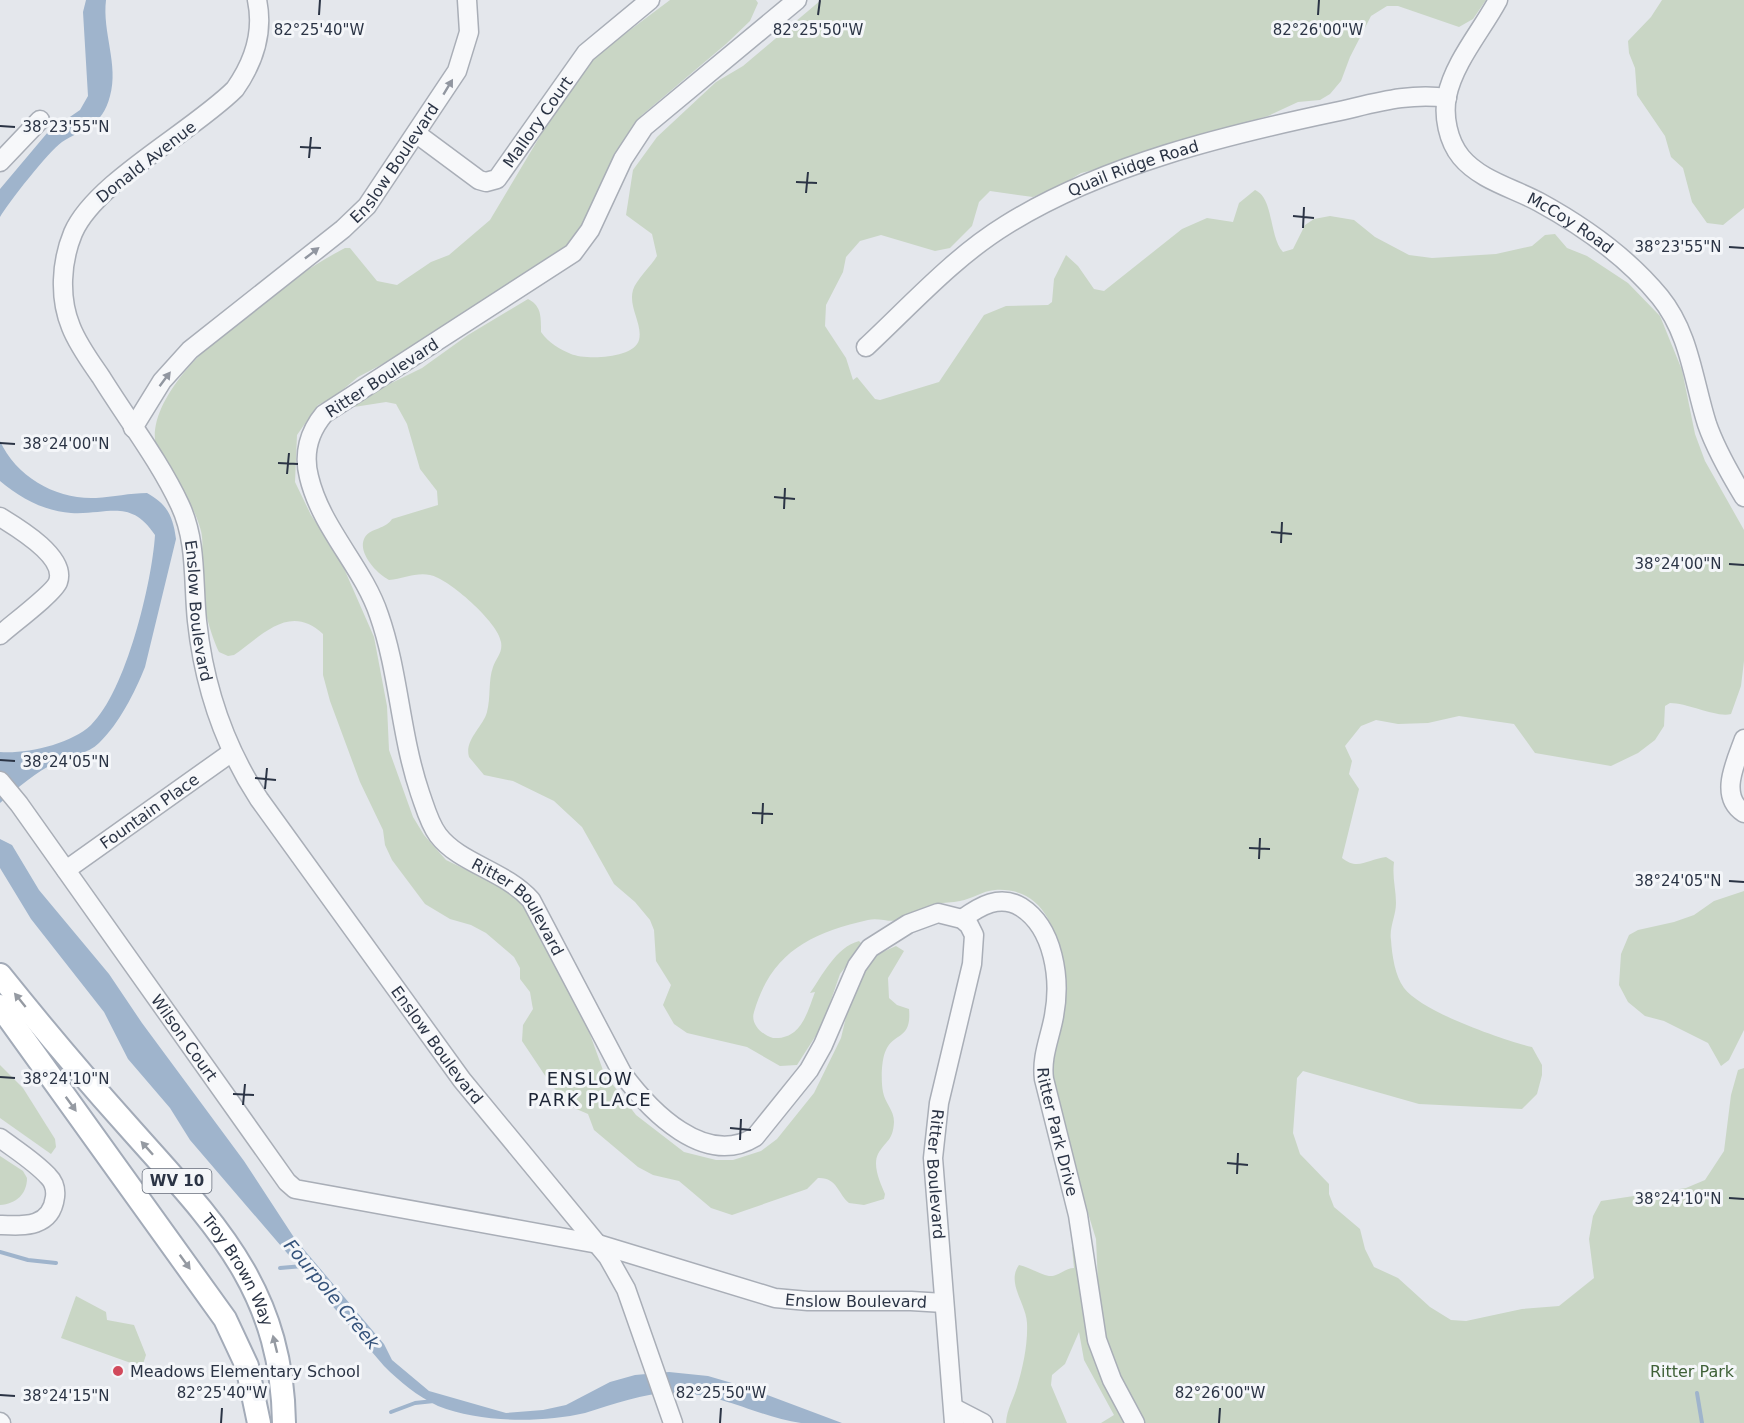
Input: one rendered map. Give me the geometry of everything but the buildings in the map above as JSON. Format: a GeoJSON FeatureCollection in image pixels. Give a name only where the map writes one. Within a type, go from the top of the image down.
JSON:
{"type":"FeatureCollection","features":[{"type":"Feature","properties":{"kind":"main road","name":"Troy Brown Way"},"geometry":{"type":"LineString","coordinates":[[0,975],[68,1058],[214,1224],[241,1262],[264,1310],[272,1334],[282,1384],[284,1423]]}},
{"type":"Feature","properties":{"kind":"main road","name":"Troy Brown Way"},"geometry":{"type":"LineString","coordinates":[[0,1006],[225,1319],[246,1366],[259,1423]]}},
{"type":"Feature","properties":{"kind":"street","name":"Donald Avenue"},"geometry":{"type":"LineString","coordinates":[[133,428],[70,326],[63,289],[73,233],[94,202],[235,90],[257,46],[260,16],[257,0]]}},
{"type":"Feature","properties":{"kind":"street","name":"Enslow Boulevard"},"geometry":{"type":"LineString","coordinates":[[467,0],[469,32],[463,59],[378,192],[356,218],[190,350],[162,381],[133,428],[168,483],[186,518],[193,550],[203,670],[216,717],[232,752],[259,799],[462,1080],[598,1244],[626,1289],[673,1423]]}},
{"type":"Feature","properties":{"kind":"street","name":"Mallory Court"},"geometry":{"type":"LineString","coordinates":[[417,134],[479,180],[486,182],[498,179],[572,69],[599,39],[650,0]]}},
{"type":"Feature","properties":{"kind":"street","name":"Ritter Boulevard"},"geometry":{"type":"LineString","coordinates":[[797,0],[644,128],[633,141],[583,242],[565,261],[324,414],[315,424],[309,437],[308,471],[316,497],[363,578],[380,618],[411,765],[431,823],[438,835],[453,850],[503,876],[531,900],[622,1072],[639,1094],[686,1134],[708,1146],[720,1148],[744,1144],[755,1137],[809,1070],[823,1045],[857,966],[870,948],[886,936],[924,917],[938,913],[962,919],[969,925],[974,935],[972,964],[939,1103],[933,1158],[954,1415]]}},
{"type":"Feature","properties":{"kind":"street","name":"McCoy Road"},"geometry":{"type":"LineString","coordinates":[[1498,0],[1457,70],[1447,98],[1445,113],[1453,145],[1472,168],[1539,202],[1598,240],[1622,258],[1661,298],[1685,338],[1708,426],[1718,450],[1744,497]]}},
{"type":"Feature","properties":{"kind":"street","name":"Quail Ridge Road"},"geometry":{"type":"LineString","coordinates":[[866,347],[967,253],[1008,224],[1057,198],[1177,152],[1284,123],[1410,97],[1447,98]]}},
{"type":"Feature","properties":{"kind":"street"},"geometry":{"type":"LineString","coordinates":[[0,162],[40,120]]}},
{"type":"Feature","properties":{"kind":"street"},"geometry":{"type":"LineString","coordinates":[[0,517],[48,553],[58,567],[59,574],[55,588],[0,635]]}},
{"type":"Feature","properties":{"kind":"street"},"geometry":{"type":"LineString","coordinates":[[1744,739],[1730,783],[1733,803],[1744,813]]}},
{"type":"Feature","properties":{"kind":"street","name":"Fountain Place"},"geometry":{"type":"LineString","coordinates":[[66,870],[232,752]]}},
{"type":"Feature","properties":{"kind":"street","name":"Wilson Court"},"geometry":{"type":"LineString","coordinates":[[0,781],[19,804],[291,1186],[308,1193],[598,1244]]}},
{"type":"Feature","properties":{"kind":"street","name":"Ritter Park Drive"},"geometry":{"type":"LineString","coordinates":[[962,919],[990,903],[1010,901],[1027,911],[1045,932],[1052,956],[1056,991],[1054,1016],[1043,1060],[1044,1080],[1078,1215],[1097,1340],[1112,1380],[1135,1423]]}},
{"type":"Feature","properties":{"kind":"street"},"geometry":{"type":"LineString","coordinates":[[0,1137],[49,1176],[55,1191],[49,1214],[37,1224],[0,1226]]}},
{"type":"Feature","properties":{"kind":"street","name":"Enslow Boulevard"},"geometry":{"type":"LineString","coordinates":[[598,1244],[775,1298],[808,1301],[944,1303]]}},
{"type":"Feature","properties":{"kind":"street"},"geometry":{"type":"LineString","coordinates":[[954,1415],[983,1423]]}},
{"type":"Feature","properties":{"kind":"green space"},"geometry":{"type":"Polygon","coordinates":[[[670,0],[756,0],[758,3],[750,21],[642,115],[612,159],[590,214],[565,248],[470,312],[358,377],[334,397],[318,405],[297,435],[295,482],[311,515],[339,557],[374,637],[387,706],[389,750],[413,817],[424,835],[446,860],[473,873],[493,878],[525,905],[587,1026],[604,1073],[636,1115],[684,1152],[716,1160],[733,1160],[761,1151],[777,1139],[814,1093],[841,1038],[846,1017],[865,969],[878,954],[896,946],[904,951],[888,978],[889,998],[897,1005],[909,1009],[909,1019],[905,1031],[889,1044],[882,1065],[883,1092],[893,1114],[894,1122],[891,1137],[876,1159],[878,1175],[885,1194],[884,1199],[864,1205],[849,1203],[833,1183],[824,1178],[818,1178],[807,1189],[732,1215],[711,1208],[679,1181],[653,1175],[638,1167],[594,1130],[588,1114],[560,1102],[559,1093],[522,1041],[523,1025],[533,1009],[530,992],[520,979],[520,968],[514,957],[486,933],[471,925],[450,919],[425,904],[392,860],[385,845],[383,830],[360,782],[330,701],[323,675],[323,634],[311,625],[299,621],[287,622],[265,632],[234,655],[228,656],[219,652],[204,607],[201,589],[202,544],[199,524],[189,502],[156,447],[157,420],[171,390],[195,361],[224,332],[290,281],[345,248],[350,248],[377,281],[397,285],[431,262],[449,255],[490,220],[567,91],[590,60],[670,0]]]}},
{"type":"Feature","properties":{"kind":"green space","name":"Ritter Park"},"geometry":{"type":"Polygon","coordinates":[[[821,0],[1486,0],[1473,19],[1459,27],[1398,6],[1387,6],[1371,16],[1350,57],[1341,81],[1330,94],[1320,100],[1298,102],[1268,116],[1146,151],[1123,163],[1081,173],[1058,187],[1033,197],[990,191],[979,202],[972,226],[950,248],[935,251],[881,235],[860,241],[846,257],[843,272],[826,305],[825,326],[846,358],[853,380],[857,377],[875,399],[880,400],[939,382],[984,315],[1006,306],[1048,305],[1052,302],[1054,279],[1066,255],[1078,266],[1094,289],[1104,291],[1182,229],[1207,218],[1233,222],[1239,203],[1255,190],[1261,194],[1269,209],[1275,237],[1283,252],[1293,249],[1305,225],[1314,219],[1330,216],[1354,220],[1375,237],[1409,255],[1432,258],[1496,254],[1532,246],[1545,235],[1555,234],[1567,248],[1587,256],[1628,283],[1660,316],[1682,370],[1695,434],[1705,461],[1744,530],[1744,661],[1741,686],[1731,714],[1718,714],[1670,703],[1665,706],[1664,726],[1655,740],[1638,753],[1611,766],[1535,753],[1514,724],[1459,716],[1428,723],[1398,724],[1376,720],[1361,726],[1345,746],[1352,761],[1349,774],[1359,789],[1342,858],[1353,864],[1386,857],[1394,862],[1396,903],[1391,935],[1394,965],[1398,978],[1413,997],[1445,1015],[1484,1032],[1532,1047],[1542,1065],[1542,1075],[1537,1094],[1522,1109],[1419,1104],[1303,1071],[1297,1078],[1293,1133],[1300,1154],[1329,1184],[1329,1194],[1334,1207],[1360,1229],[1365,1249],[1374,1267],[1398,1278],[1430,1307],[1451,1320],[1466,1321],[1522,1309],[1559,1306],[1594,1278],[1589,1239],[1593,1216],[1601,1201],[1686,1188],[1705,1180],[1724,1151],[1731,1095],[1738,1070],[1744,1068],[1744,1423],[1145,1423],[1121,1380],[1100,1328],[1096,1239],[1046,1077],[1059,961],[1049,921],[1034,901],[1010,891],[995,890],[957,902],[927,907],[899,920],[872,919],[847,925],[811,939],[782,960],[761,992],[753,1016],[755,1025],[773,1038],[790,1035],[802,1024],[815,992],[810,993],[843,949],[859,941],[863,945],[840,974],[822,1026],[797,1065],[780,1066],[747,1047],[687,1033],[674,1024],[663,1005],[671,985],[656,961],[654,930],[650,920],[635,902],[614,884],[582,827],[554,801],[513,781],[484,775],[469,757],[471,739],[487,712],[491,672],[500,652],[501,642],[492,624],[472,602],[448,584],[425,574],[389,580],[379,573],[365,556],[363,543],[368,534],[386,525],[392,519],[438,505],[437,491],[420,469],[407,424],[396,404],[386,402],[354,407],[359,399],[422,368],[468,335],[528,299],[538,309],[541,317],[541,332],[558,348],[567,352],[578,356],[597,357],[619,354],[635,346],[640,334],[632,303],[633,290],[657,256],[652,234],[626,215],[633,170],[657,137],[716,82],[743,66],[821,0]]]}},
{"type":"Feature","properties":{"kind":"green space"},"geometry":{"type":"Polygon","coordinates":[[[1662,0],[1744,0],[1744,208],[1723,225],[1707,223],[1692,202],[1683,168],[1671,157],[1665,136],[1637,95],[1635,68],[1629,53],[1628,41],[1651,17],[1662,0]]]}},
{"type":"Feature","properties":{"kind":"green space"},"geometry":{"type":"Polygon","coordinates":[[[1744,891],[1744,1030],[1729,1060],[1721,1066],[1708,1043],[1664,1021],[1645,1016],[1628,1002],[1619,985],[1621,954],[1629,935],[1638,930],[1694,915],[1714,901],[1744,891]]]}},
{"type":"Feature","properties":{"kind":"green space"},"geometry":{"type":"Polygon","coordinates":[[[0,1065],[23,1088],[55,1139],[56,1147],[51,1154],[0,1118],[0,1065]]]}},
{"type":"Feature","properties":{"kind":"green space"},"geometry":{"type":"Polygon","coordinates":[[[0,1156],[23,1171],[27,1178],[25,1189],[20,1197],[11,1203],[0,1205],[0,1156]]]}},
{"type":"Feature","properties":{"kind":"green space"},"geometry":{"type":"Polygon","coordinates":[[[1081,1245],[1088,1341],[1099,1370],[1129,1423],[1101,1423],[1114,1415],[1084,1360],[1079,1332],[1065,1364],[1052,1375],[1051,1385],[1067,1423],[1006,1423],[1021,1372],[1027,1339],[1026,1316],[1016,1286],[1016,1272],[1019,1265],[1049,1276],[1074,1268],[1072,1247],[1081,1245]]]}},
{"type":"Feature","properties":{"kind":"green space"},"geometry":{"type":"Polygon","coordinates":[[[76,1296],[106,1312],[107,1320],[134,1325],[146,1355],[142,1367],[61,1338],[76,1296]]]}},
{"type":"Feature","properties":{"kind":"water"},"geometry":{"type":"Polygon","coordinates":[[[86,0],[106,0],[106,24],[113,72],[107,106],[91,125],[56,147],[0,217],[0,189],[48,132],[80,110],[88,96],[83,12],[86,0]]]}},
{"type":"Feature","properties":{"kind":"water"},"geometry":{"type":"Polygon","coordinates":[[[0,441],[7,454],[27,475],[39,484],[67,495],[96,498],[147,493],[160,502],[168,512],[176,539],[145,667],[120,717],[95,747],[41,771],[0,803],[0,752],[35,749],[72,738],[91,725],[104,709],[126,663],[135,635],[149,580],[155,535],[137,516],[127,512],[61,512],[24,498],[0,481],[0,441]]]}},
{"type":"Feature","properties":{"kind":"water","name":"Fourpole Creek"},"geometry":{"type":"Polygon","coordinates":[[[0,839],[12,845],[39,890],[109,974],[142,1023],[244,1161],[295,1239],[384,1344],[392,1360],[429,1391],[506,1413],[543,1410],[566,1405],[610,1382],[635,1375],[669,1372],[708,1376],[749,1388],[842,1423],[801,1423],[769,1416],[707,1396],[673,1393],[639,1397],[585,1413],[550,1419],[511,1420],[455,1412],[438,1406],[416,1393],[384,1366],[190,1140],[170,1108],[128,1059],[104,1012],[31,919],[0,868],[0,839]]]}},
{"type":"Feature","properties":{"kind":"waterway"},"geometry":{"type":"LineString","coordinates":[[0,1252],[28,1260],[56,1263]]}},
{"type":"Feature","properties":{"kind":"waterway","name":"Fourpole Creek"},"geometry":{"type":"LineString","coordinates":[[280,1268],[303,1266]]}},
{"type":"Feature","properties":{"kind":"waterway"},"geometry":{"type":"LineString","coordinates":[[1697,1393],[1702,1423]]}},
{"type":"Feature","properties":{"kind":"waterway"},"geometry":{"type":"LineString","coordinates":[[391,1412],[415,1403],[434,1401]]}},
{"type":"Feature","properties":{"kind":"place","name":"Meadows Elementary School"},"geometry":{"type":"Point","coordinates":[118,1371]}},
{"type":"Feature","properties":{"kind":"district","name":"ENSLOW PARK PLACE"},"geometry":{"type":"Point","coordinates":[590,1088]}}]}
